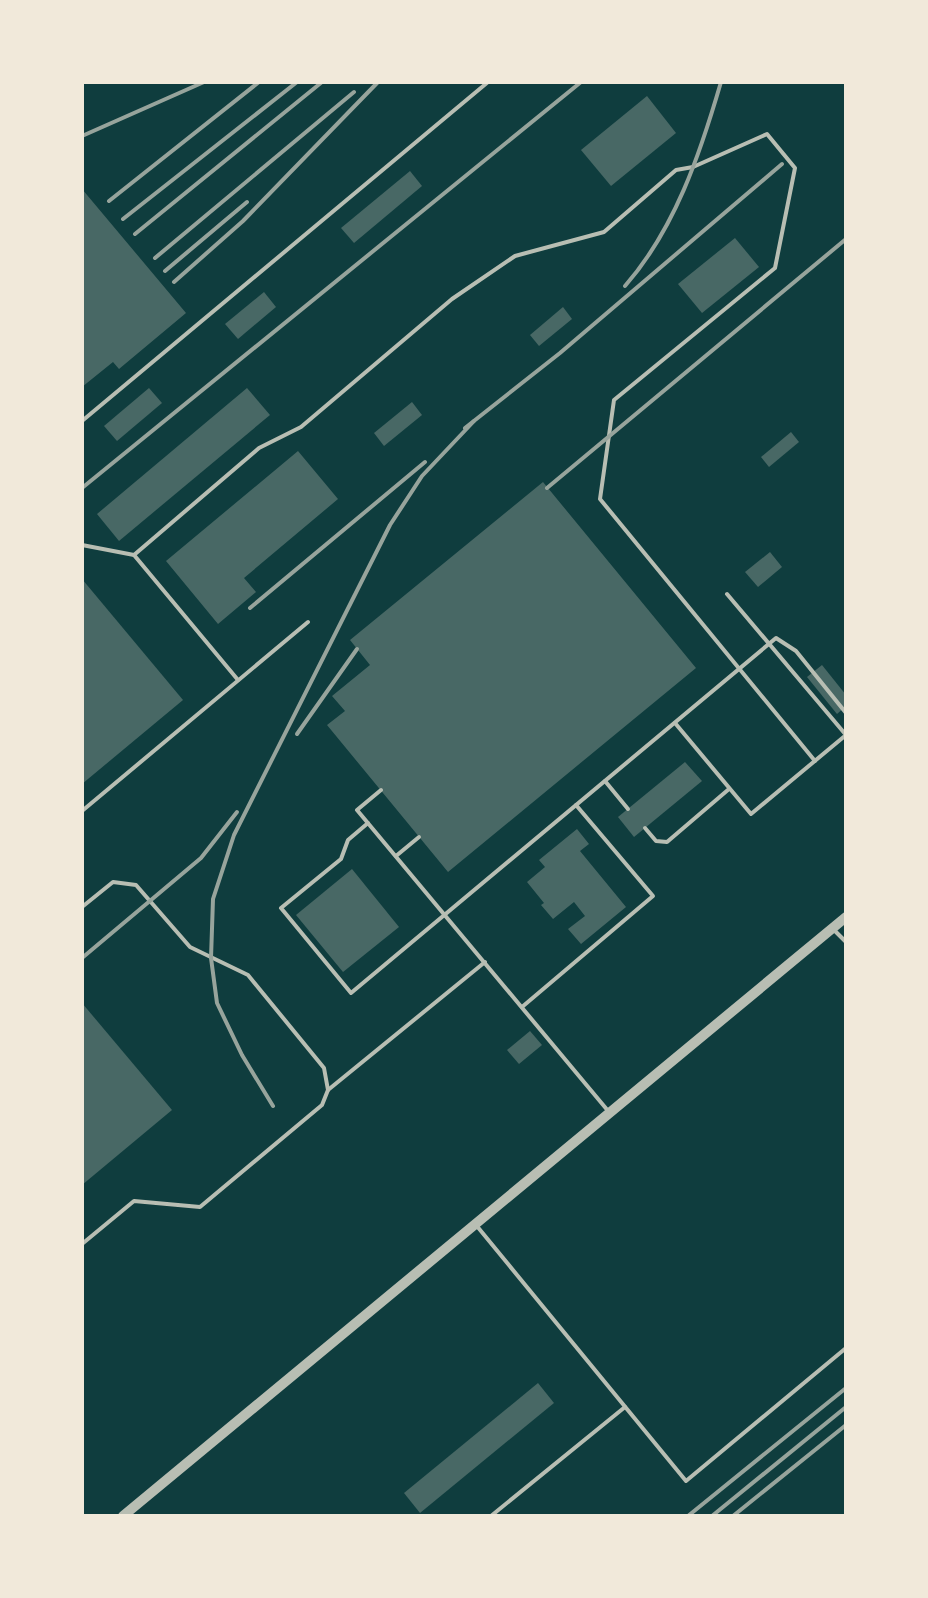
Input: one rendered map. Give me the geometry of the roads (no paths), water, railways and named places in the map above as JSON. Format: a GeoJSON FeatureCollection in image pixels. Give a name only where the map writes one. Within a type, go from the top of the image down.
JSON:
{"type":"FeatureCollection","features":[{"type":"Feature","properties":{"kind":"street"},"geometry":{"type":"LineString","coordinates":[[123,1516],[846,917]]}},
{"type":"Feature","properties":{"kind":"lane"},"geometry":{"type":"LineString","coordinates":[[82,421],[488,82]]}},
{"type":"Feature","properties":{"kind":"lane"},"geometry":{"type":"LineString","coordinates":[[134,555],[259,448],[301,427],[452,299],[515,256],[604,232],[676,170],[693,167],[767,134],[795,168],[775,268],[614,400],[600,499],[815,761]]}},
{"type":"Feature","properties":{"kind":"lane"},"geometry":{"type":"LineString","coordinates":[[82,545],[134,555],[238,680]]}},
{"type":"Feature","properties":{"kind":"lane"},"geometry":{"type":"LineString","coordinates":[[675,723],[751,814],[846,735],[727,594]]}},
{"type":"Feature","properties":{"kind":"lane"},"geometry":{"type":"LineString","coordinates":[[82,811],[308,622]]}},
{"type":"Feature","properties":{"kind":"lane"},"geometry":{"type":"LineString","coordinates":[[368,823],[348,840],[341,859],[281,908],[351,993],[776,638],[796,651],[846,713]]}},
{"type":"Feature","properties":{"kind":"lane"},"geometry":{"type":"LineString","coordinates":[[605,781],[628,809]]}},
{"type":"Feature","properties":{"kind":"lane"},"geometry":{"type":"LineString","coordinates":[[645,828],[656,841],[667,842],[729,789]]}},
{"type":"Feature","properties":{"kind":"lane"},"geometry":{"type":"LineString","coordinates":[[381,790],[357,810],[609,1112]]}},
{"type":"Feature","properties":{"kind":"lane"},"geometry":{"type":"LineString","coordinates":[[522,1007],[653,896],[576,805]]}},
{"type":"Feature","properties":{"kind":"lane"},"geometry":{"type":"LineString","coordinates":[[396,856],[419,837]]}},
{"type":"Feature","properties":{"kind":"lane"},"geometry":{"type":"LineString","coordinates":[[82,907],[113,882],[136,885],[190,947],[248,975],[324,1068],[328,1090]]}},
{"type":"Feature","properties":{"kind":"lane"},"geometry":{"type":"LineString","coordinates":[[833,928],[846,942]]}},
{"type":"Feature","properties":{"kind":"lane"},"geometry":{"type":"LineString","coordinates":[[82,1244],[134,1201],[200,1207],[322,1105],[328,1090],[485,962]]}},
{"type":"Feature","properties":{"kind":"lane"},"geometry":{"type":"LineString","coordinates":[[474,1224],[686,1481],[846,1348]]}},
{"type":"Feature","properties":{"kind":"lane"},"geometry":{"type":"LineString","coordinates":[[491,1516],[625,1407]]}},
{"type":"Feature","properties":{"kind":"railway"},"geometry":{"type":"LineString","coordinates":[[82,136],[204,82]]}},
{"type":"Feature","properties":{"kind":"railway"},"geometry":{"type":"LineString","coordinates":[[109,201],[259,82]]}},
{"type":"Feature","properties":{"kind":"railway"},"geometry":{"type":"LineString","coordinates":[[123,219],[297,82]]}},
{"type":"Feature","properties":{"kind":"railway"},"geometry":{"type":"LineString","coordinates":[[135,234],[322,82]]}},
{"type":"Feature","properties":{"kind":"railway"},"geometry":{"type":"LineString","coordinates":[[174,282],[243,221],[378,82]]}},
{"type":"Feature","properties":{"kind":"railway"},"geometry":{"type":"LineString","coordinates":[[82,488],[581,82]]}},
{"type":"Feature","properties":{"kind":"railway"},"geometry":{"type":"LineString","coordinates":[[625,286],[658,240],[684,190],[721,82]]}},
{"type":"Feature","properties":{"kind":"railway"},"geometry":{"type":"LineString","coordinates":[[155,258],[354,92]]}},
{"type":"Feature","properties":{"kind":"railway"},"geometry":{"type":"LineString","coordinates":[[465,428],[560,353],[782,164]]}},
{"type":"Feature","properties":{"kind":"railway"},"geometry":{"type":"LineString","coordinates":[[165,271],[247,202]]}},
{"type":"Feature","properties":{"kind":"railway"},"geometry":{"type":"LineString","coordinates":[[547,488],[846,239]]}},
{"type":"Feature","properties":{"kind":"railway"},"geometry":{"type":"LineString","coordinates":[[273,1106],[242,1055],[217,1003],[211,958],[213,899],[234,835],[390,525],[422,476],[474,421]]}},
{"type":"Feature","properties":{"kind":"railway"},"geometry":{"type":"LineString","coordinates":[[250,608],[425,462]]}},
{"type":"Feature","properties":{"kind":"railway"},"geometry":{"type":"LineString","coordinates":[[297,734],[357,649]]}},
{"type":"Feature","properties":{"kind":"railway"},"geometry":{"type":"LineString","coordinates":[[82,958],[201,858],[237,812]]}},
{"type":"Feature","properties":{"kind":"railway"},"geometry":{"type":"LineString","coordinates":[[688,1516],[846,1388]]}},
{"type":"Feature","properties":{"kind":"railway"},"geometry":{"type":"LineString","coordinates":[[712,1516],[846,1407]]}},
{"type":"Feature","properties":{"kind":"railway"},"geometry":{"type":"LineString","coordinates":[[733,1516],[846,1425]]}}]}
